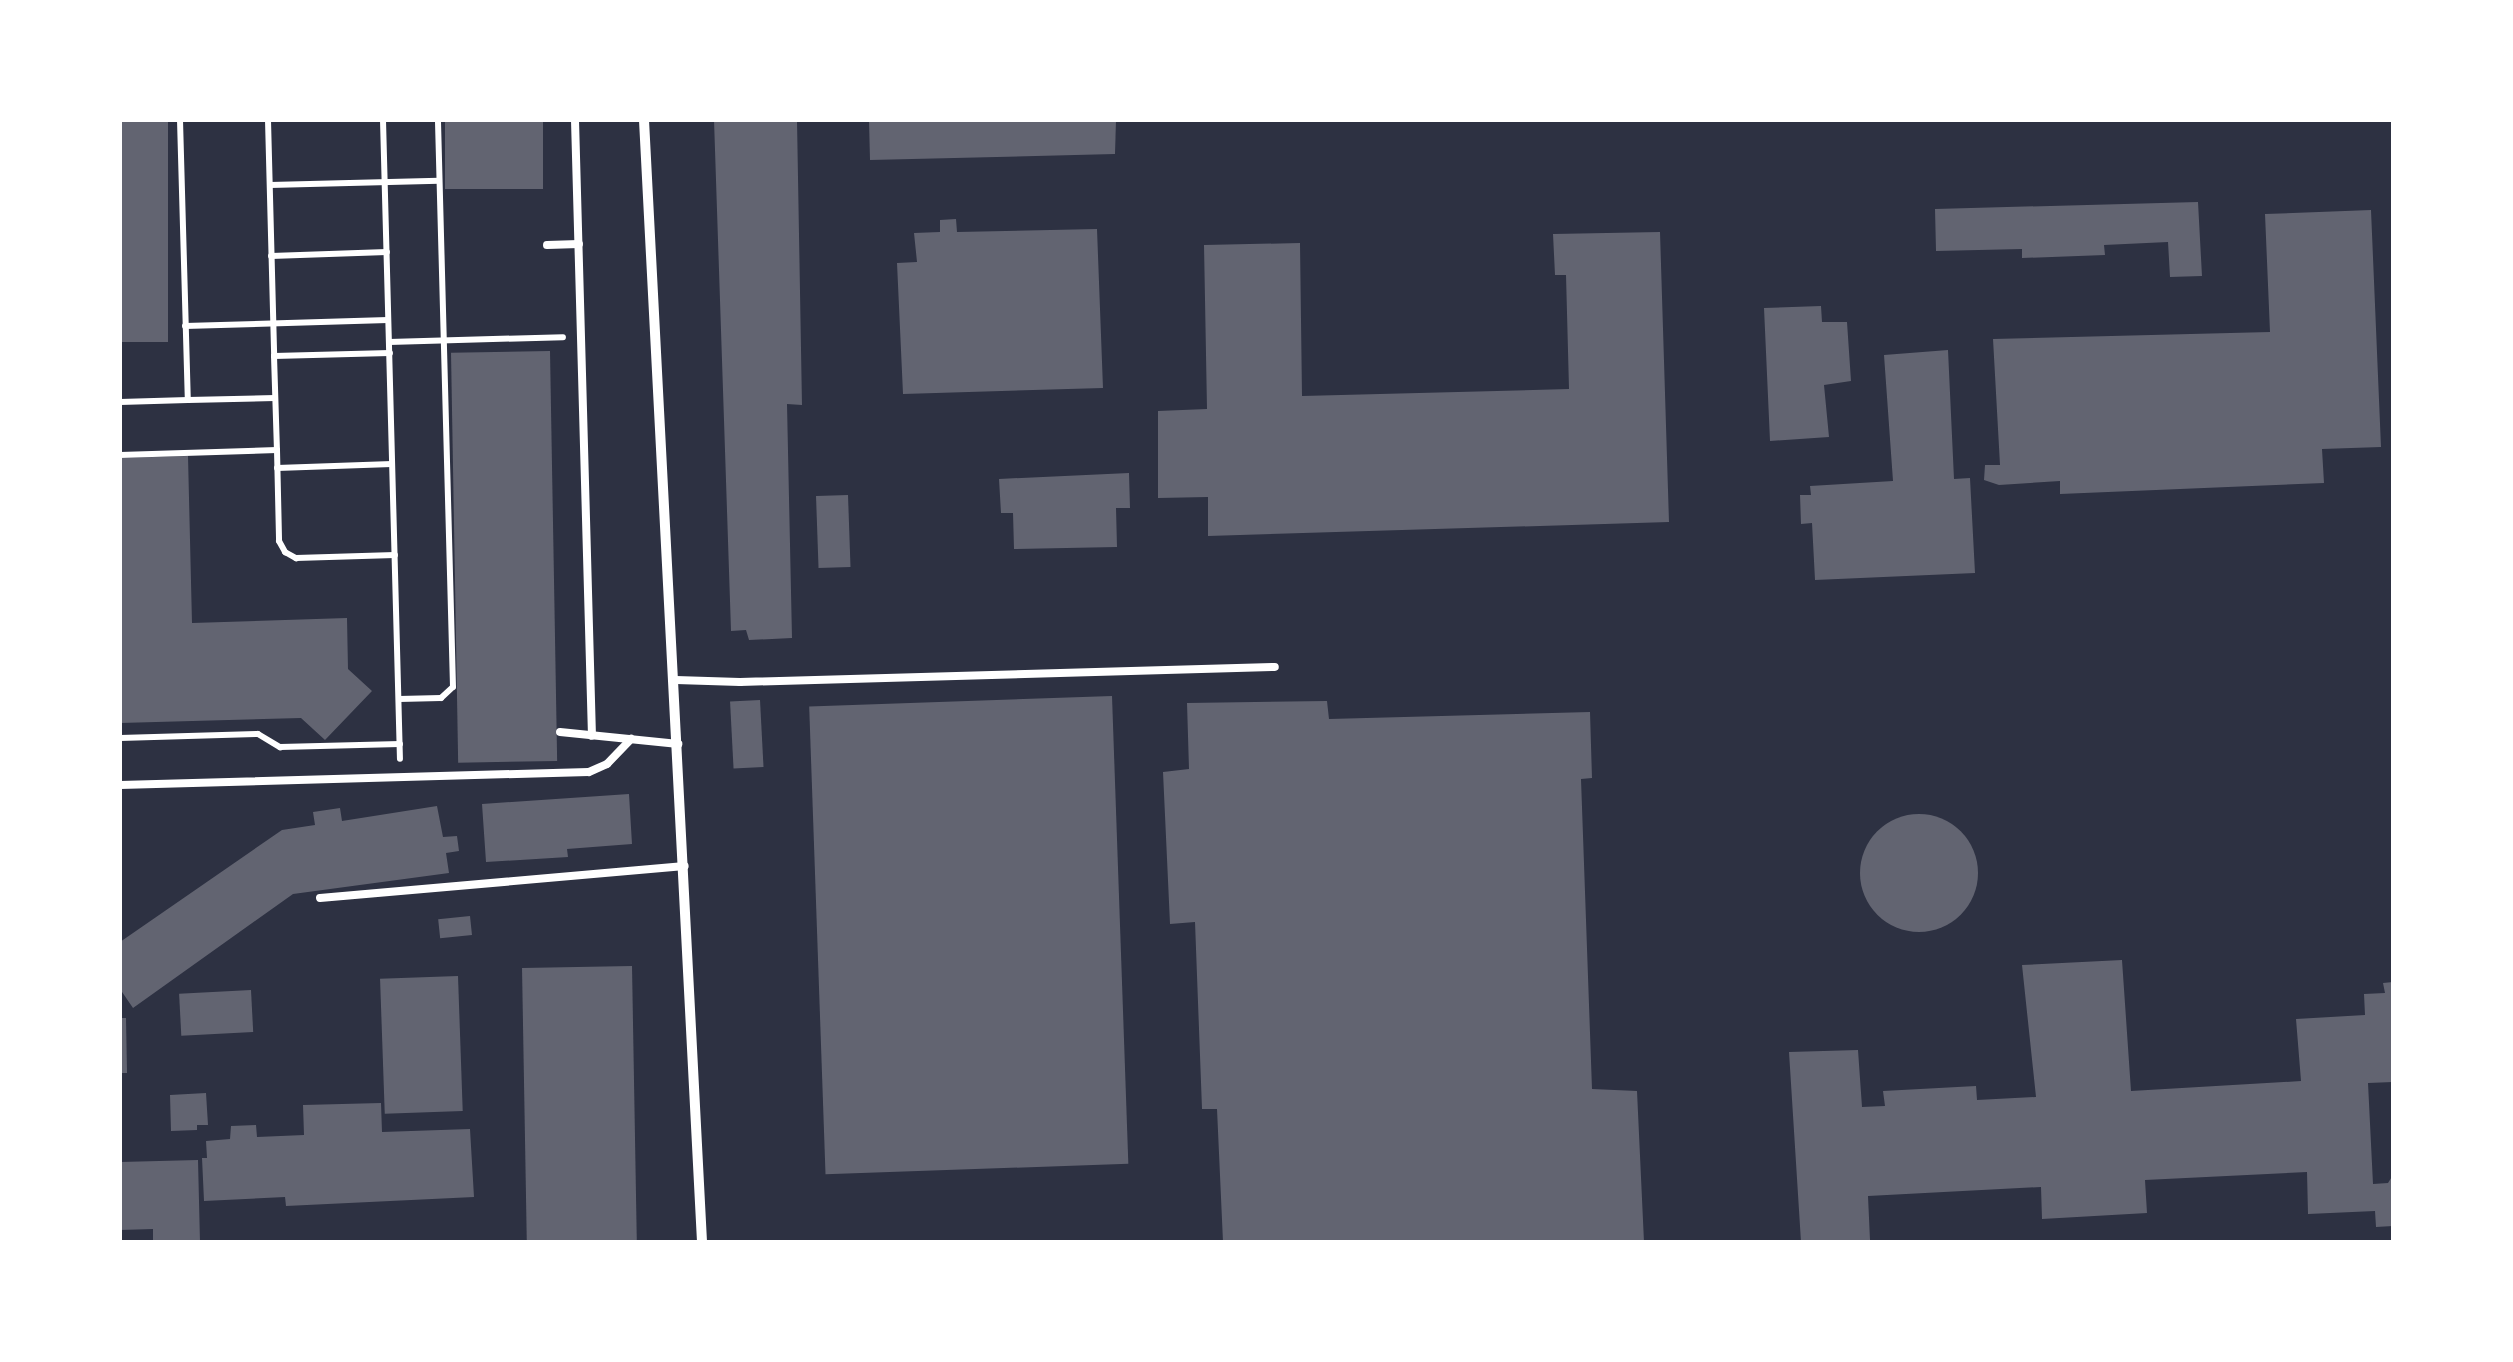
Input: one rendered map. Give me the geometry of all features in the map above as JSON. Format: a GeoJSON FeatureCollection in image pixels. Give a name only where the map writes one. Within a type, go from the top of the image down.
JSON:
{"type":"FeatureCollection","features":[{"type":"Feature","properties":{"kind":"street"},"geometry":{"type":"LineString","coordinates":[[644,120],[676,680],[702,1242]]}},
{"type":"Feature","properties":{"kind":"lane"},"geometry":{"type":"LineString","coordinates":[[575,120],[592,736]]}},
{"type":"Feature","properties":{"kind":"lane"},"geometry":{"type":"LineString","coordinates":[[546,244],[579,244]]}},
{"type":"Feature","properties":{"kind":"lane"},"geometry":{"type":"LineString","coordinates":[[676,680],[740,682],[1275,667]]}},
{"type":"Feature","properties":{"kind":"lane"},"geometry":{"type":"LineString","coordinates":[[560,732],[678,744]]}},
{"type":"Feature","properties":{"kind":"lane"},"geometry":{"type":"LineString","coordinates":[[120,785],[589,772],[608,764],[631,739]]}},
{"type":"Feature","properties":{"kind":"lane"},"geometry":{"type":"LineString","coordinates":[[320,898],[685,866]]}},
{"type":"Feature","properties":{"kind":"path"},"geometry":{"type":"LineString","coordinates":[[180,120],[188,400]]}},
{"type":"Feature","properties":{"kind":"path"},"geometry":{"type":"LineString","coordinates":[[268,120],[279,541],[285,552],[296,558],[395,555]]}},
{"type":"Feature","properties":{"kind":"path"},"geometry":{"type":"LineString","coordinates":[[383,120],[401,777]]}},
{"type":"Feature","properties":{"kind":"path"},"geometry":{"type":"LineString","coordinates":[[398,699],[442,698],[453,687],[438,120]]}},
{"type":"Feature","properties":{"kind":"path"},"geometry":{"type":"LineString","coordinates":[[270,186],[440,181]]}},
{"type":"Feature","properties":{"kind":"path"},"geometry":{"type":"LineString","coordinates":[[271,256],[387,252]]}},
{"type":"Feature","properties":{"kind":"path"},"geometry":{"type":"LineString","coordinates":[[186,326],[388,320]]}},
{"type":"Feature","properties":{"kind":"path"},"geometry":{"type":"LineString","coordinates":[[389,342],[549,337]]}},
{"type":"Feature","properties":{"kind":"path"},"geometry":{"type":"LineString","coordinates":[[274,356],[390,353]]}},
{"type":"Feature","properties":{"kind":"path"},"geometry":{"type":"LineString","coordinates":[[120,402],[275,398]]}},
{"type":"Feature","properties":{"kind":"path"},"geometry":{"type":"LineString","coordinates":[[120,455],[277,450]]}},
{"type":"Feature","properties":{"kind":"path"},"geometry":{"type":"LineString","coordinates":[[277,468],[392,464]]}},
{"type":"Feature","properties":{"kind":"path"},"geometry":{"type":"LineString","coordinates":[[120,738],[258,734],[280,748],[400,744]]}},
{"type":"Feature","properties":{"kind":"building"},"geometry":{"type":"Polygon","coordinates":[[[120,120],[168,120],[168,342],[120,342],[120,120]]]}},
{"type":"Feature","properties":{"kind":"building"},"geometry":{"type":"Polygon","coordinates":[[[445,120],[543,120],[543,189],[445,189],[445,120]]]}},
{"type":"Feature","properties":{"kind":"building"},"geometry":{"type":"Polygon","coordinates":[[[714,120],[797,120],[802,405],[787,404],[792,638],[749,640],[746,630],[731,631],[714,120]]]}},
{"type":"Feature","properties":{"kind":"building"},"geometry":{"type":"Polygon","coordinates":[[[869,120],[1116,120],[1115,154],[870,160],[869,120]]]}},
{"type":"Feature","properties":{"kind":"building"},"geometry":{"type":"Polygon","coordinates":[[[2198,202],[2202,276],[2170,277],[2168,242],[2104,245],[2105,255],[2022,258],[2022,249],[1936,251],[1935,209],[2198,202]]]}},
{"type":"Feature","properties":{"kind":"building"},"geometry":{"type":"Polygon","coordinates":[[[2371,210],[2381,447],[2322,449],[2324,483],[2060,494],[2060,481],[1999,485],[1984,480],[1985,465],[2000,465],[1993,339],[2270,332],[2265,214],[2371,210]]]}},
{"type":"Feature","properties":{"kind":"building"},"geometry":{"type":"Polygon","coordinates":[[[956,219],[957,232],[1097,229],[1103,388],[903,394],[897,263],[917,262],[914,233],[940,232],[940,220],[956,219]]]}},
{"type":"Feature","properties":{"kind":"building"},"geometry":{"type":"Polygon","coordinates":[[[1660,232],[1669,522],[1208,536],[1208,497],[1158,498],[1158,411],[1207,409],[1204,245],[1300,243],[1302,396],[1569,389],[1566,275],[1555,275],[1553,234],[1660,232]]]}},
{"type":"Feature","properties":{"kind":"building"},"geometry":{"type":"Polygon","coordinates":[[[1821,306],[1822,322],[1847,322],[1851,381],[1824,385],[1829,437],[1770,441],[1764,308],[1821,306]]]}},
{"type":"Feature","properties":{"kind":"building"},"geometry":{"type":"Polygon","coordinates":[[[1948,350],[1954,479],[1970,478],[1975,573],[1815,580],[1812,523],[1801,524],[1800,495],[1811,495],[1810,486],[1893,481],[1884,355],[1948,350]]]}},
{"type":"Feature","properties":{"kind":"building"},"geometry":{"type":"Polygon","coordinates":[[[550,351],[557,761],[458,763],[451,353],[550,351]]]}},
{"type":"Feature","properties":{"kind":"building"},"geometry":{"type":"Polygon","coordinates":[[[188,456],[192,623],[347,618],[348,669],[372,691],[325,740],[301,718],[120,723],[120,458],[188,456]]]}},
{"type":"Feature","properties":{"kind":"building"},"geometry":{"type":"Polygon","coordinates":[[[1129,473],[1130,508],[1116,508],[1117,547],[1014,549],[1013,513],[1001,513],[999,479],[1129,473]]]}},
{"type":"Feature","properties":{"kind":"building"},"geometry":{"type":"Polygon","coordinates":[[[848,495],[851,567],[819,568],[816,496],[848,495]]]}},
{"type":"Feature","properties":{"kind":"building"},"geometry":{"type":"Polygon","coordinates":[[[1112,696],[1128,1164],[826,1174],[809,707],[1112,696]]]}},
{"type":"Feature","properties":{"kind":"building"},"geometry":{"type":"Polygon","coordinates":[[[760,700],[764,767],[734,768],[730,702],[760,700]]]}},
{"type":"Feature","properties":{"kind":"building"},"geometry":{"type":"Polygon","coordinates":[[[1327,701],[1329,719],[1590,712],[1592,778],[1581,779],[1592,1089],[1637,1091],[1644,1242],[1223,1242],[1217,1109],[1202,1109],[1195,922],[1170,924],[1163,772],[1189,769],[1187,703],[1327,701]]]}},
{"type":"Feature","properties":{"kind":"building"},"geometry":{"type":"Polygon","coordinates":[[[629,794],[632,844],[567,849],[568,857],[486,862],[482,804],[629,794]]]}},
{"type":"Feature","properties":{"kind":"building"},"geometry":{"type":"Polygon","coordinates":[[[437,806],[443,837],[457,836],[459,851],[446,853],[449,873],[293,894],[133,1008],[120,989],[120,942],[282,830],[315,825],[313,812],[340,808],[342,821],[437,806]]]}},
{"type":"Feature","properties":{"kind":"building"},"geometry":{"type":"Polygon","coordinates":[[[1919,814],[1942,818],[1961,831],[1974,850],[1978,873],[1974,896],[1961,915],[1942,928],[1919,932],[1896,928],[1877,915],[1864,896],[1860,873],[1864,850],[1877,831],[1896,818],[1919,814]]]}},
{"type":"Feature","properties":{"kind":"building"},"geometry":{"type":"Polygon","coordinates":[[[470,916],[472,935],[440,938],[438,919],[470,916]]]}},
{"type":"Feature","properties":{"kind":"building"},"geometry":{"type":"Polygon","coordinates":[[[2122,960],[2131,1091],[2301,1081],[2296,1019],[2365,1015],[2364,994],[2385,993],[2383,983],[2393,982],[2393,1082],[2368,1083],[2373,1184],[2388,1183],[2393,1175],[2393,1226],[2376,1227],[2375,1211],[2308,1214],[2307,1172],[2145,1180],[2147,1213],[2042,1219],[2041,1187],[1868,1196],[1870,1240],[1801,1242],[1789,1052],[1858,1050],[1862,1107],[1885,1106],[1883,1091],[1976,1086],[1977,1100],[2036,1097],[2022,965],[2122,960]]]}},
{"type":"Feature","properties":{"kind":"building"},"geometry":{"type":"Polygon","coordinates":[[[632,966],[637,1242],[527,1242],[522,968],[632,966]]]}},
{"type":"Feature","properties":{"kind":"building"},"geometry":{"type":"Polygon","coordinates":[[[458,976],[463,1111],[385,1114],[380,979],[458,976]]]}},
{"type":"Feature","properties":{"kind":"building"},"geometry":{"type":"Polygon","coordinates":[[[251,990],[253,1032],[181,1036],[179,994],[251,990]]]}},
{"type":"Feature","properties":{"kind":"building"},"geometry":{"type":"Polygon","coordinates":[[[120,1018],[126,1018],[127,1073],[120,1073],[120,1018]]]}},
{"type":"Feature","properties":{"kind":"building"},"geometry":{"type":"Polygon","coordinates":[[[206,1093],[208,1125],[197,1125],[197,1130],[171,1131],[170,1095],[206,1093]]]}},
{"type":"Feature","properties":{"kind":"building"},"geometry":{"type":"Polygon","coordinates":[[[381,1103],[382,1132],[470,1129],[474,1197],[286,1206],[285,1197],[204,1201],[202,1158],[207,1158],[206,1141],[230,1139],[231,1126],[256,1125],[257,1137],[304,1135],[303,1105],[381,1103]]]}},
{"type":"Feature","properties":{"kind":"building"},"geometry":{"type":"Polygon","coordinates":[[[198,1160],[200,1242],[153,1242],[153,1229],[120,1230],[120,1162],[198,1160]]]}}]}
